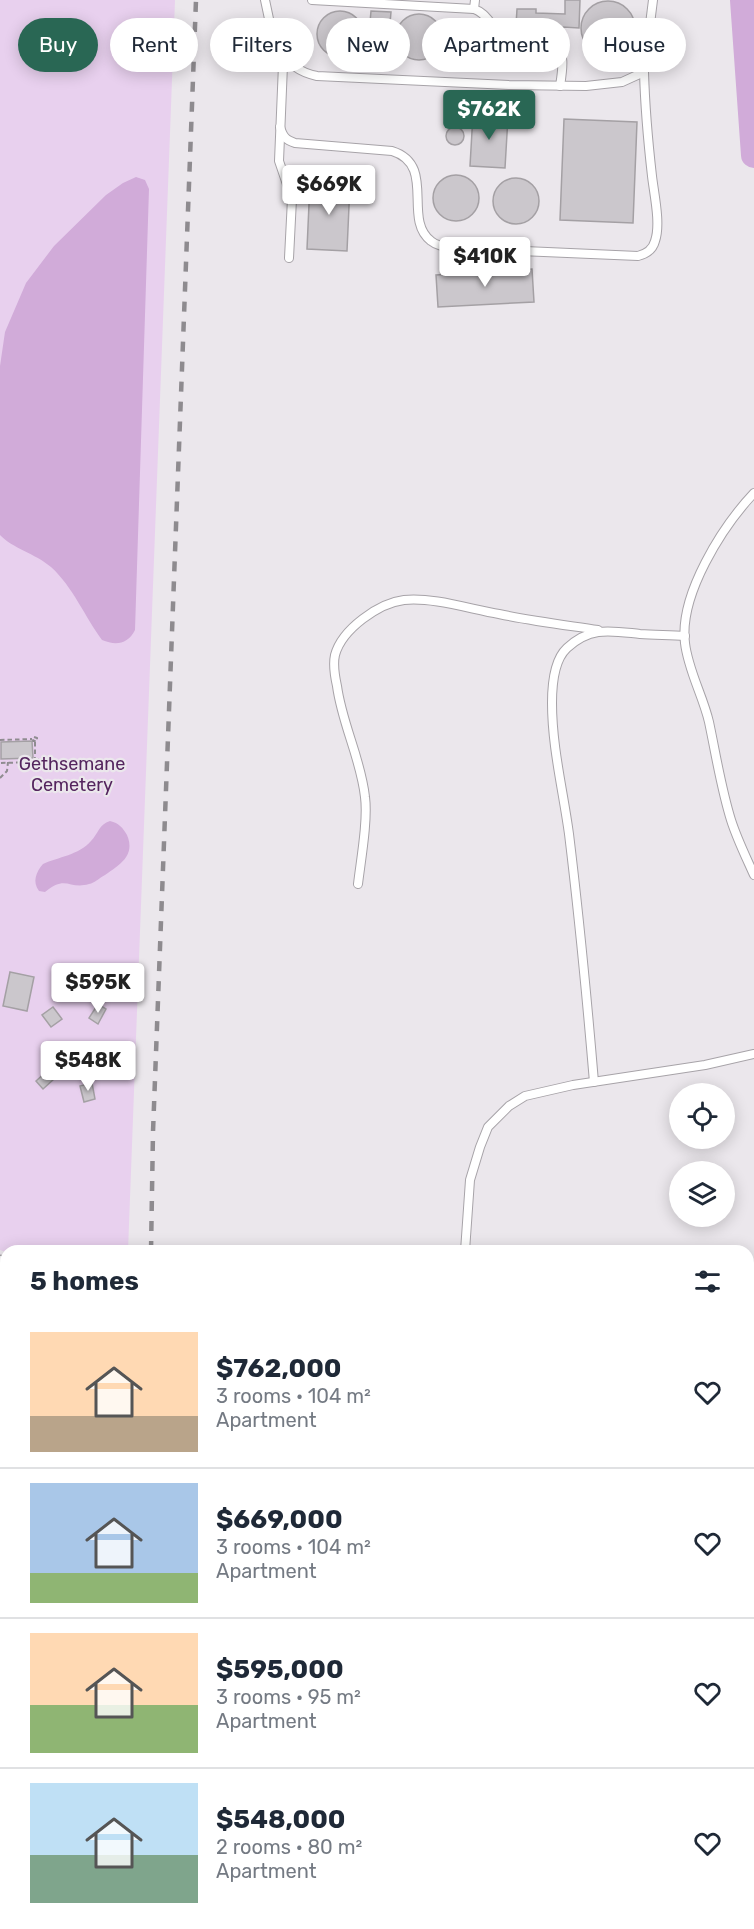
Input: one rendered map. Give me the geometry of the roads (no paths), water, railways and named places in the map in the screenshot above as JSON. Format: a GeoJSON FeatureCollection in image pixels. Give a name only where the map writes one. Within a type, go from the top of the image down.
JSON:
{"type":"FeatureCollection","features":[{"type":"Feature","properties":{"kind":"lane"},"geometry":{"type":"LineString","coordinates":[[266,0],[270,18]]}},
{"type":"Feature","properties":{"kind":"lane"},"geometry":{"type":"LineString","coordinates":[[312,0],[475,4],[497,30],[506,36],[542,40],[561,50],[563,67],[560,86]]}},
{"type":"Feature","properties":{"kind":"lane"},"geometry":{"type":"LineString","coordinates":[[651,18],[653,0]]}},
{"type":"Feature","properties":{"kind":"lane"},"geometry":{"type":"LineString","coordinates":[[284,72],[279,161],[292,199],[288,258]]}},
{"type":"Feature","properties":{"kind":"lane"},"geometry":{"type":"LineString","coordinates":[[280,128],[288,141],[296,143],[392,151],[401,154],[414,168],[421,226],[431,242],[440,246],[638,256],[644,255],[655,241],[657,225],[647,137],[644,72],[631,79],[610,84],[560,86],[317,76],[304,72]]}},
{"type":"Feature","properties":{"kind":"lane"},"geometry":{"type":"LineString","coordinates":[[754,493],[723,532],[696,581],[685,621],[685,643],[706,711],[731,822],[754,875]]}},
{"type":"Feature","properties":{"kind":"lane"},"geometry":{"type":"LineString","coordinates":[[358,884],[366,798],[337,689],[335,670],[335,655],[356,625],[380,607],[398,601],[415,600],[603,630],[685,636]]}},
{"type":"Feature","properties":{"kind":"lane"},"geometry":{"type":"LineString","coordinates":[[594,1082],[582,948],[552,702],[554,679],[565,649],[578,639],[603,630]]}},
{"type":"Feature","properties":{"kind":"lane"},"geometry":{"type":"LineString","coordinates":[[465,1245],[470,1180],[480,1147],[488,1127],[508,1106],[525,1096],[594,1082],[705,1065],[754,1054]]}},
{"type":"Feature","properties":{"kind":"waterway"},"geometry":{"type":"LineString","coordinates":[[743,0],[754,155]]}},
{"type":"Feature","properties":{"kind":"railway"},"geometry":{"type":"LineString","coordinates":[[151,1245],[153,1132],[196,0]]}},
{"type":"Feature","properties":{"kind":"park label","name":"Gethsemane Cemetery"},"geometry":{"type":"Point","coordinates":[72,774]}}]}
